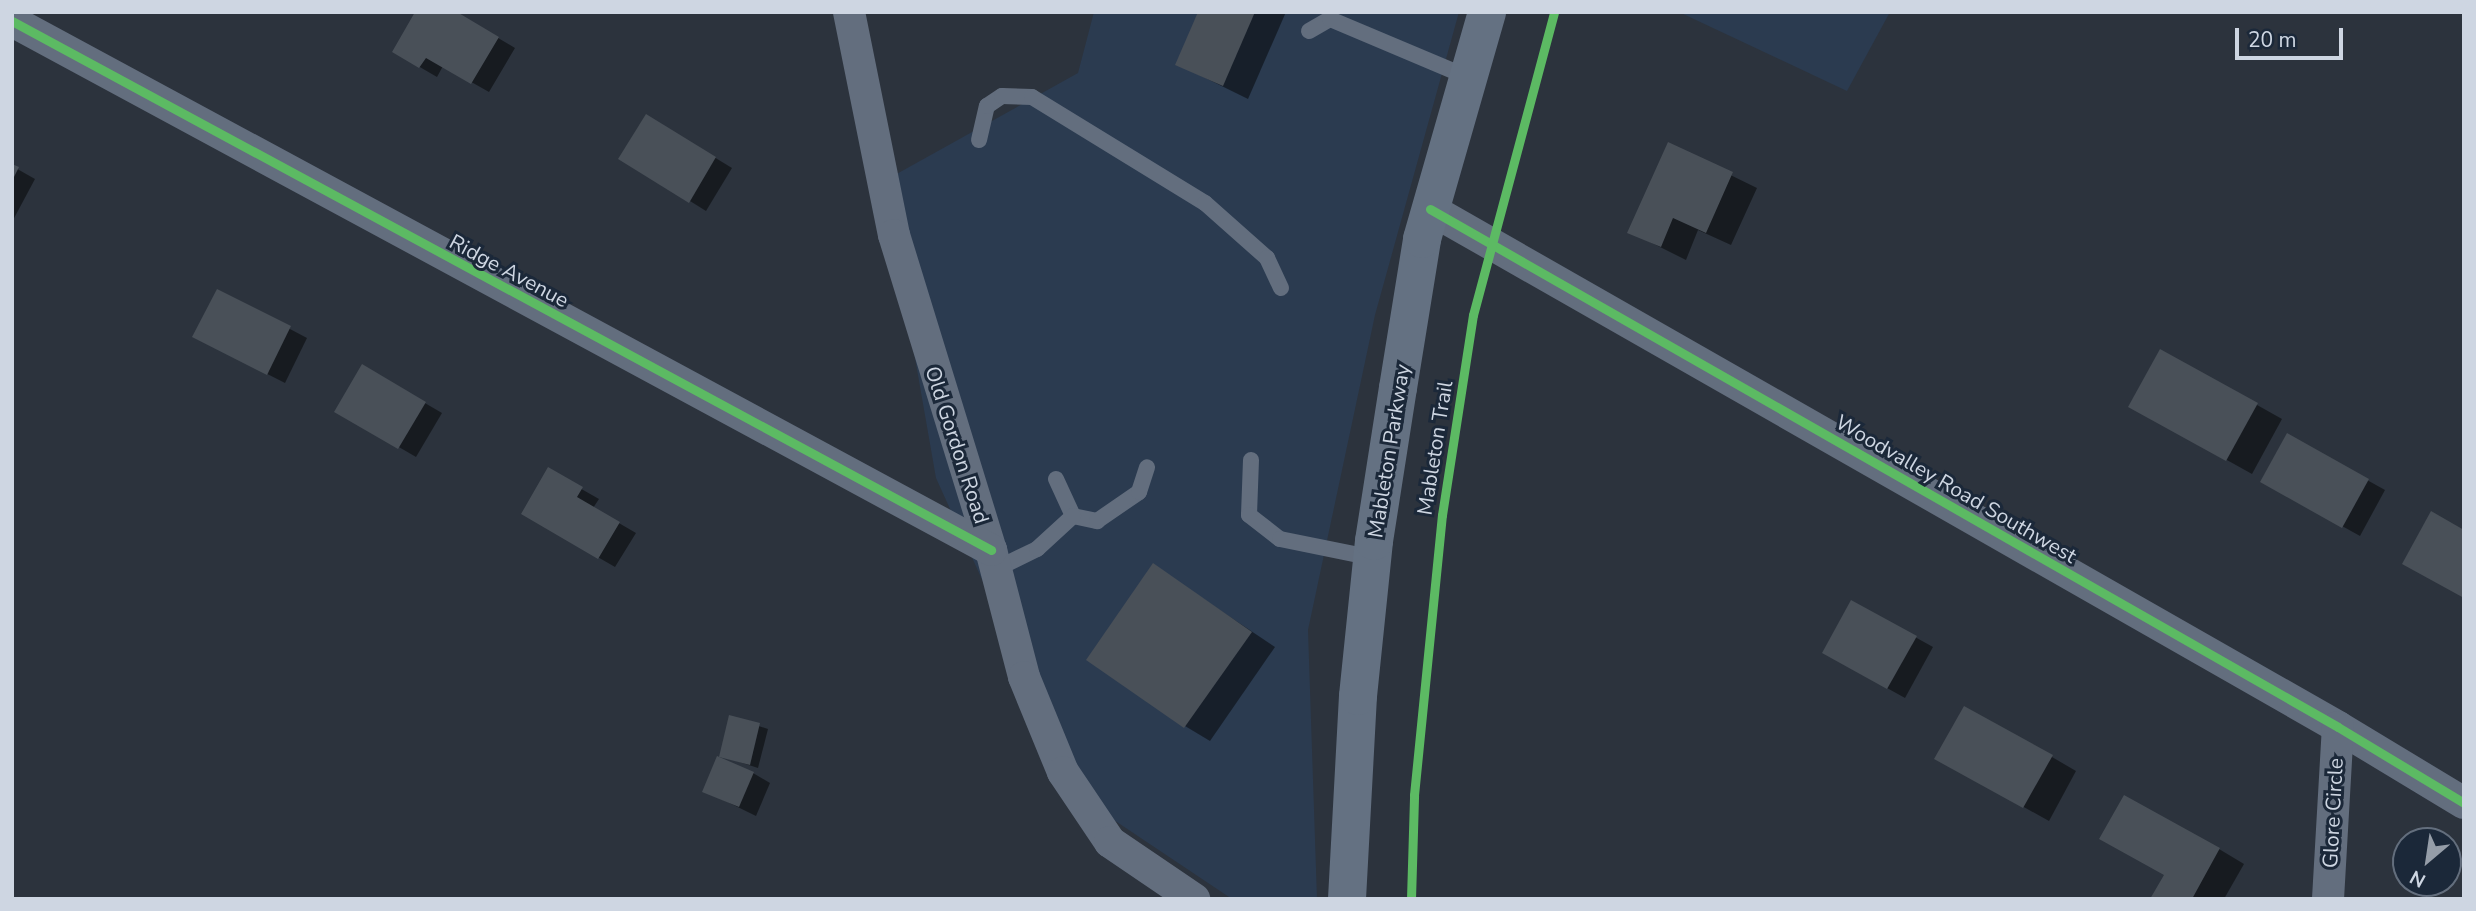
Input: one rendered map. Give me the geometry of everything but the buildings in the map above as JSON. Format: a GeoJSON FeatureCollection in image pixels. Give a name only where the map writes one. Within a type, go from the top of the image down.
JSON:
{"type":"FeatureCollection","features":[{"type":"Feature","properties":{"kind":"main road","name":"Mableton Parkway"},"geometry":{"type":"LineString","coordinates":[[1348,899],[1358,696],[1373,558],[1430,209],[1487,12]]}},
{"type":"Feature","properties":{"kind":"street","name":"Old Gordon Road"},"geometry":{"type":"LineString","coordinates":[[849,12],[894,235],[993,559],[1024,677],[1063,772],[1110,842],[1194,899]]}},
{"type":"Feature","properties":{"kind":"street","name":"Ridge Avenue"},"geometry":{"type":"LineString","coordinates":[[12,21],[993,559]]}},
{"type":"Feature","properties":{"kind":"street","name":"Woodvalley Road Southwest"},"geometry":{"type":"LineString","coordinates":[[1430,209],[2338,727],[2464,803]]}},
{"type":"Feature","properties":{"kind":"street","name":"Glore Circle"},"geometry":{"type":"LineString","coordinates":[[2328,899],[2338,727]]}},
{"type":"Feature","properties":{"kind":"lane"},"geometry":{"type":"LineString","coordinates":[[1309,31],[1330,19],[1467,77]]}},
{"type":"Feature","properties":{"kind":"lane"},"geometry":{"type":"LineString","coordinates":[[979,140],[986,106],[1002,96],[1032,97],[1205,202],[1267,258],[1281,288]]}},
{"type":"Feature","properties":{"kind":"lane"},"geometry":{"type":"LineString","coordinates":[[1251,460],[1249,515],[1280,539],[1373,558]]}},
{"type":"Feature","properties":{"kind":"lane"},"geometry":{"type":"LineString","coordinates":[[1073,516],[1097,521],[1139,492],[1147,467]]}},
{"type":"Feature","properties":{"kind":"lane"},"geometry":{"type":"LineString","coordinates":[[1056,480],[1073,516]]}},
{"type":"Feature","properties":{"kind":"lane"},"geometry":{"type":"LineString","coordinates":[[993,559],[1037,549],[1073,516]]}},
{"type":"Feature","properties":{"kind":"shaded area"},"geometry":{"type":"Polygon","coordinates":[[[1094,12],[1459,12],[1375,315],[1308,630],[1317,899],[1232,899],[1081,798],[936,478],[884,181],[1078,73],[1094,12]]]}},
{"type":"Feature","properties":{"kind":"shaded area"},"geometry":{"type":"Polygon","coordinates":[[[1679,12],[1890,12],[1847,91],[1679,12]]]}},
{"type":"Feature","properties":{"kind":"cycle path","name":"Mableton Trail"},"geometry":{"type":"LineString","coordinates":[[1411,899],[1414,795],[1442,515],[1473,315],[1554,12]]}},
{"type":"Feature","properties":{"kind":"cycle path"},"geometry":{"type":"LineString","coordinates":[[12,21],[991,550]]}},
{"type":"Feature","properties":{"kind":"cycle path"},"geometry":{"type":"LineString","coordinates":[[1430,209],[2338,727],[2464,803]]}}]}
